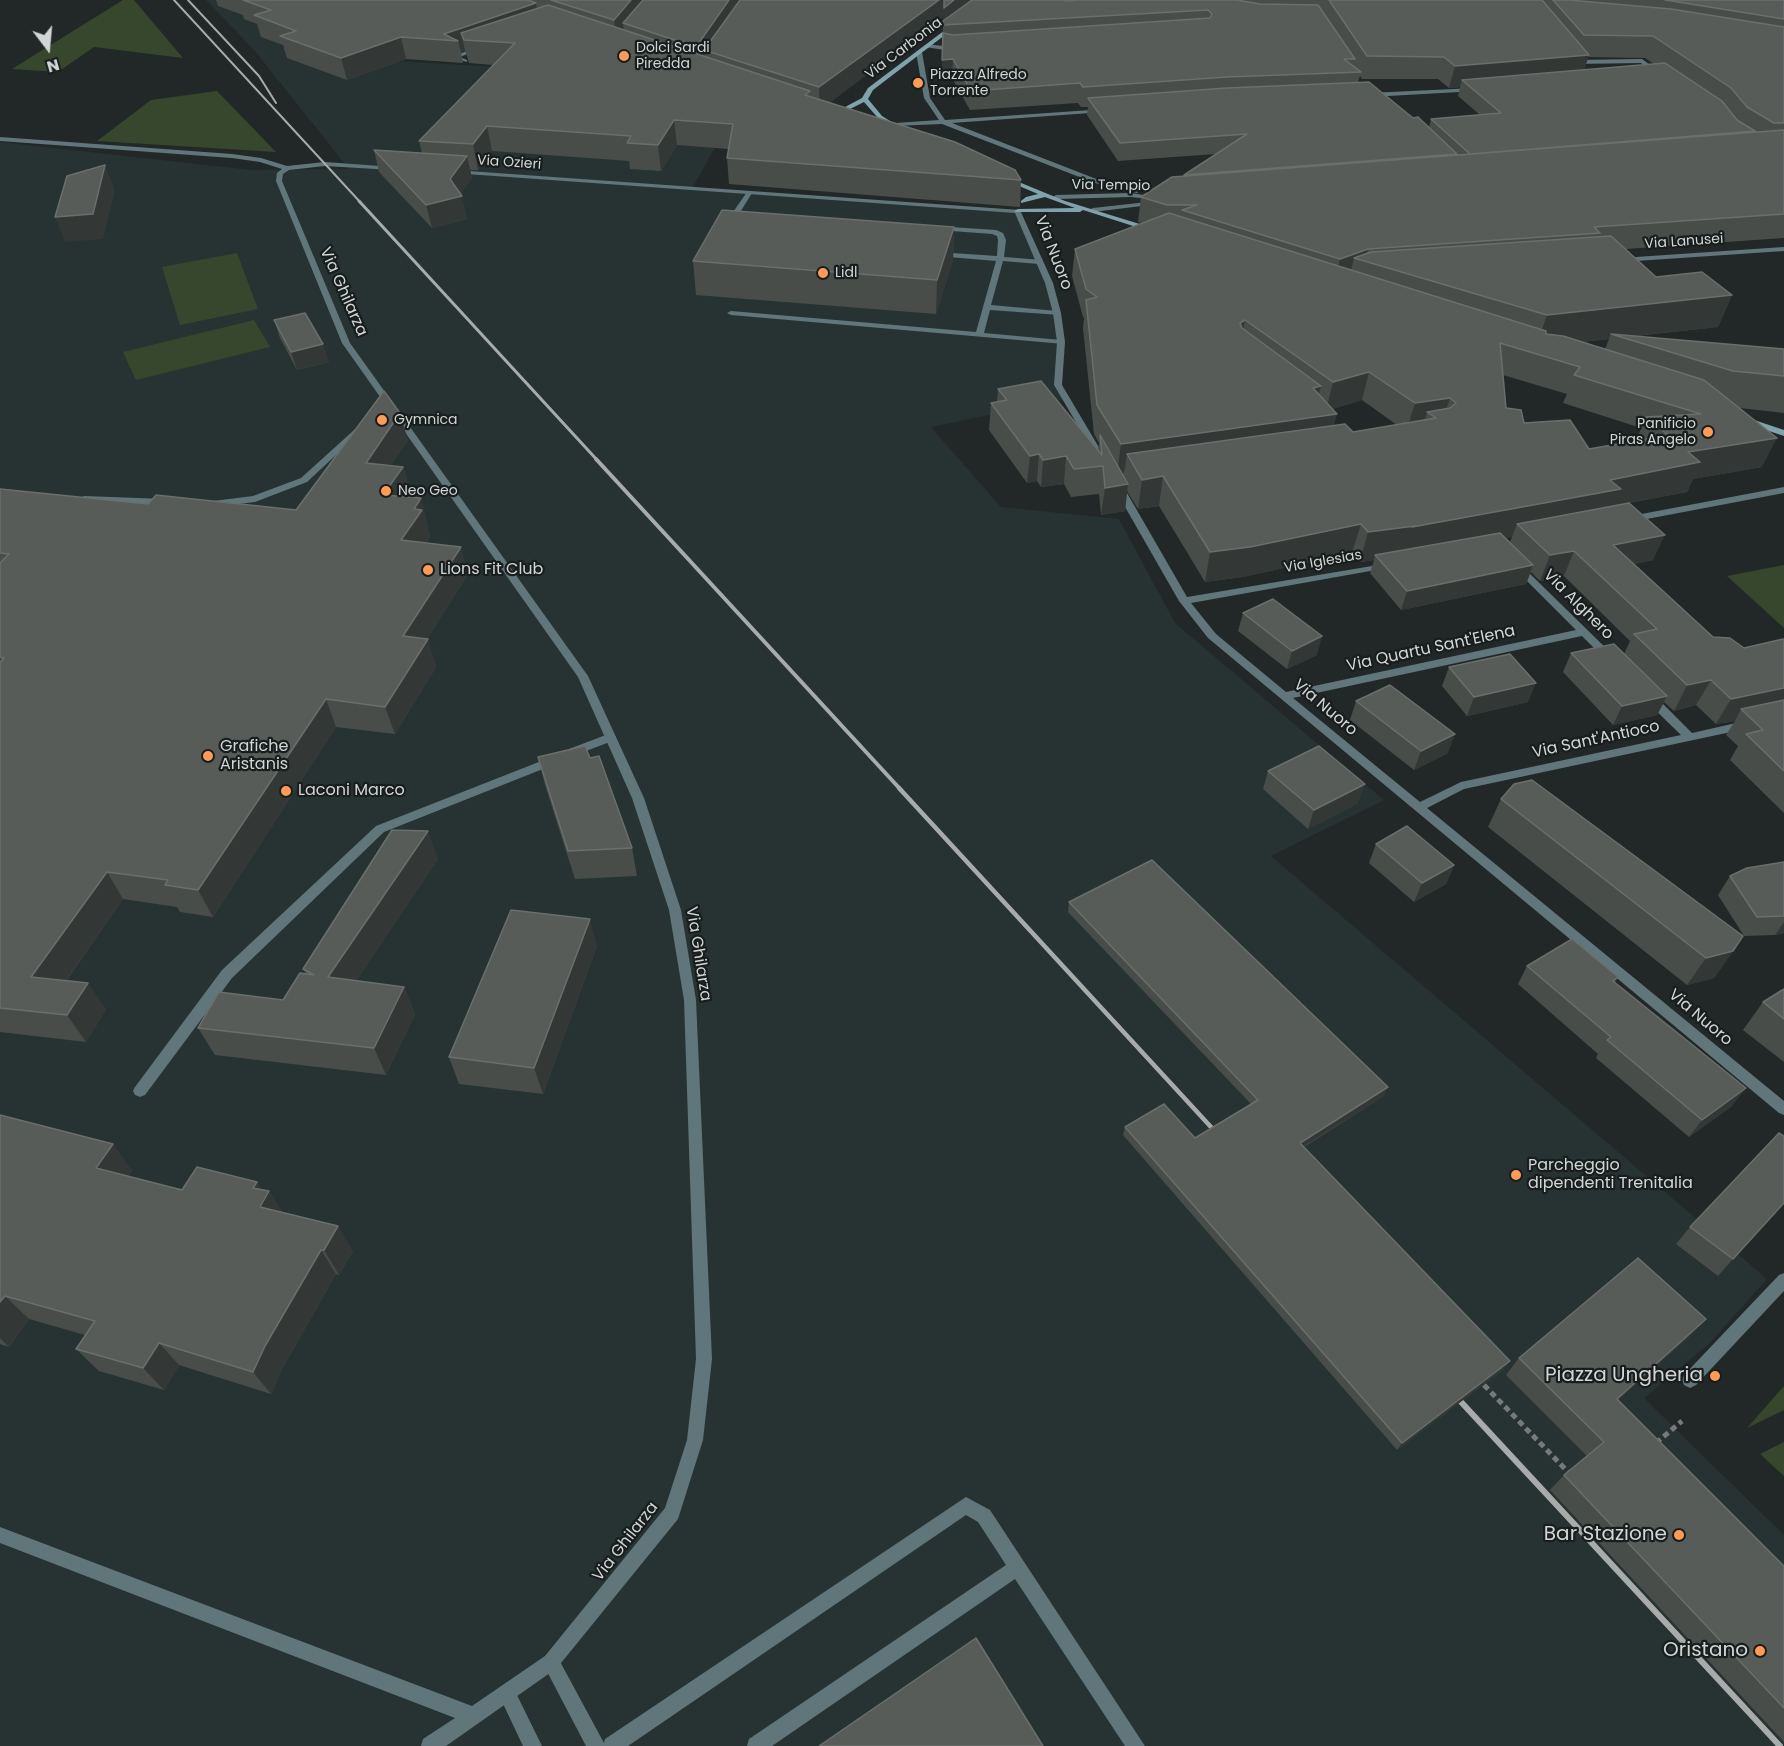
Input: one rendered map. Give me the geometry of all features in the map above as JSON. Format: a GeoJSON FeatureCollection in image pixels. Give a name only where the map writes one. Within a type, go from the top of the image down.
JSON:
{"type":"FeatureCollection","features":[{"type":"Feature","properties":{"kind":"street","name":"Via Carbonia"},"geometry":{"type":"LineString","coordinates":[[839,120],[829,117],[866,99],[870,89],[962,20]]}},
{"type":"Feature","properties":{"kind":"street"},"geometry":{"type":"LineString","coordinates":[[465,61],[454,57],[487,46]]}},
{"type":"Feature","properties":{"kind":"street"},"geometry":{"type":"LineString","coordinates":[[927,46],[963,49]]}},
{"type":"Feature","properties":{"kind":"street"},"geometry":{"type":"LineString","coordinates":[[919,52],[927,98],[944,122],[1097,182],[1150,194],[1169,192]]}},
{"type":"Feature","properties":{"kind":"street"},"geometry":{"type":"LineString","coordinates":[[1566,52],[1579,67]]}},
{"type":"Feature","properties":{"kind":"street"},"geometry":{"type":"LineString","coordinates":[[1574,61],[1642,61],[1670,81]]}},
{"type":"Feature","properties":{"kind":"street"},"geometry":{"type":"LineString","coordinates":[[1648,75],[1660,74]]}},
{"type":"Feature","properties":{"kind":"street"},"geometry":{"type":"LineString","coordinates":[[1365,91],[1380,98],[1488,89]]}},
{"type":"Feature","properties":{"kind":"street","name":"Via Carbonia"},"geometry":{"type":"LineString","coordinates":[[866,99],[879,117],[896,125],[903,135],[892,135]]}},
{"type":"Feature","properties":{"kind":"street"},"geometry":{"type":"LineString","coordinates":[[896,125],[1109,110]]}},
{"type":"Feature","properties":{"kind":"street"},"geometry":{"type":"LineString","coordinates":[[0,139],[232,156],[261,160],[287,168],[325,164],[399,168]]}},
{"type":"Feature","properties":{"kind":"street","name":"Via Ghilarza"},"geometry":{"type":"LineString","coordinates":[[287,168],[280,173],[279,181],[346,343],[383,406],[583,676],[639,798],[675,910],[690,1000],[704,1359],[695,1440],[672,1513],[551,1662],[430,1746]]}},
{"type":"Feature","properties":{"kind":"street","name":"Via Ozieri"},"geometry":{"type":"LineString","coordinates":[[447,171],[748,193],[1022,207]]}},
{"type":"Feature","properties":{"kind":"street"},"geometry":{"type":"LineString","coordinates":[[998,175],[1060,200],[1168,234]]}},
{"type":"Feature","properties":{"kind":"street"},"geometry":{"type":"LineString","coordinates":[[1009,179],[1022,207],[1041,213],[1094,210]]}},
{"type":"Feature","properties":{"kind":"street"},"geometry":{"type":"LineString","coordinates":[[721,236],[748,193]]}},
{"type":"Feature","properties":{"kind":"street"},"geometry":{"type":"LineString","coordinates":[[1022,207],[1028,198],[1046,195]]}},
{"type":"Feature","properties":{"kind":"street","name":"Via Tempio"},"geometry":{"type":"LineString","coordinates":[[1060,200],[1131,195],[1166,199],[1153,204],[1094,210]]}},
{"type":"Feature","properties":{"kind":"street"},"geometry":{"type":"LineString","coordinates":[[1058,211],[1063,206],[1060,200]]}},
{"type":"Feature","properties":{"kind":"street","name":"Via Nuoro"},"geometry":{"type":"LineString","coordinates":[[1022,207],[1057,313],[1061,342],[1058,385],[1108,469]]}},
{"type":"Feature","properties":{"kind":"street"},"geometry":{"type":"LineString","coordinates":[[735,214],[747,215]]}},
{"type":"Feature","properties":{"kind":"street"},"geometry":{"type":"LineString","coordinates":[[934,227],[993,232],[1000,235],[1000,259],[980,335]]}},
{"type":"Feature","properties":{"kind":"street","name":"Via Lanusei"},"geometry":{"type":"LineString","coordinates":[[1607,261],[1784,249]]}},
{"type":"Feature","properties":{"kind":"street"},"geometry":{"type":"LineString","coordinates":[[928,254],[1039,262]]}},
{"type":"Feature","properties":{"kind":"street"},"geometry":{"type":"LineString","coordinates":[[986,307],[1057,313]]}},
{"type":"Feature","properties":{"kind":"street"},"geometry":{"type":"LineString","coordinates":[[731,313],[1061,342]]}},
{"type":"Feature","properties":{"kind":"street"},"geometry":{"type":"LineString","coordinates":[[1734,417],[1784,433]]}},
{"type":"Feature","properties":{"kind":"street"},"geometry":{"type":"LineString","coordinates":[[206,504],[255,499],[304,480],[370,418]]}},
{"type":"Feature","properties":{"kind":"street","name":"Via Nuoro"},"geometry":{"type":"LineString","coordinates":[[1125,478],[1114,479],[1184,601],[1212,636],[1784,1109]]}},
{"type":"Feature","properties":{"kind":"street"},"geometry":{"type":"LineString","coordinates":[[1623,521],[1784,490]]}},
{"type":"Feature","properties":{"kind":"street"},"geometry":{"type":"LineString","coordinates":[[69,498],[172,502]]}},
{"type":"Feature","properties":{"kind":"street","name":"Via Alghero"},"geometry":{"type":"LineString","coordinates":[[1505,555],[1620,668]]}},
{"type":"Feature","properties":{"kind":"street","name":"Via Iglesias"},"geometry":{"type":"LineString","coordinates":[[1184,601],[1393,564]]}},
{"type":"Feature","properties":{"kind":"street","name":"Via Quartu Sant'Elena"},"geometry":{"type":"LineString","coordinates":[[1284,696],[1584,632]]}},
{"type":"Feature","properties":{"kind":"street"},"geometry":{"type":"LineString","coordinates":[[1644,692],[1690,737]]}},
{"type":"Feature","properties":{"kind":"street","name":"Via Sant'Antioco"},"geometry":{"type":"LineString","coordinates":[[1419,807],[1461,786],[1761,722]]}},
{"type":"Feature","properties":{"kind":"street"},"geometry":{"type":"LineString","coordinates":[[140,1091],[227,974],[380,829],[611,737]]}},
{"type":"Feature","properties":{"kind":"street"},"geometry":{"type":"LineString","coordinates":[[1690,1380],[1784,1280]]}},
{"type":"Feature","properties":{"kind":"street"},"geometry":{"type":"LineString","coordinates":[[612,1746],[966,1505],[984,1516],[1136,1746]]}},
{"type":"Feature","properties":{"kind":"street"},"geometry":{"type":"LineString","coordinates":[[0,1535],[474,1716]]}},
{"type":"Feature","properties":{"kind":"street"},"geometry":{"type":"LineString","coordinates":[[756,1746],[1018,1567]]}},
{"type":"Feature","properties":{"kind":"street"},"geometry":{"type":"LineString","coordinates":[[551,1662],[596,1746]]}},
{"type":"Feature","properties":{"kind":"street"},"geometry":{"type":"LineString","coordinates":[[507,1693],[533,1746]]}},
{"type":"Feature","properties":{"kind":"path"},"geometry":{"type":"LineString","coordinates":[[1484,1385],[1578,1482]]}},
{"type":"Feature","properties":{"kind":"path"},"geometry":{"type":"LineString","coordinates":[[1653,1445],[1682,1421]]}},
{"type":"Feature","properties":{"kind":"shaded area"},"geometry":{"type":"Polygon","coordinates":[[[206,0],[442,0],[394,61],[673,77],[742,101],[692,188],[1018,211],[1057,313],[1058,385],[1067,399],[931,427],[1001,507],[1119,519],[1175,623],[1384,800],[1271,856],[1767,1279],[1710,1343],[1644,1398],[1784,1535],[1784,1746],[0,1746],[0,142],[252,170],[349,169],[254,50],[206,0]]]}},
{"type":"Feature","properties":{"kind":"green space"},"geometry":{"type":"Polygon","coordinates":[[[123,0],[134,0],[183,58],[94,47],[58,72],[12,69],[123,0]]]}},
{"type":"Feature","properties":{"kind":"green space"},"geometry":{"type":"Polygon","coordinates":[[[217,91],[276,152],[97,141],[151,100],[217,91]]]}},
{"type":"Feature","properties":{"kind":"green space"},"geometry":{"type":"Polygon","coordinates":[[[237,253],[258,309],[180,325],[162,267],[237,253]]]}},
{"type":"Feature","properties":{"kind":"green space"},"geometry":{"type":"Polygon","coordinates":[[[254,320],[270,347],[136,380],[123,352],[254,320]]]}},
{"type":"Feature","properties":{"kind":"green space"},"geometry":{"type":"Polygon","coordinates":[[[1784,565],[1784,628],[1727,576],[1784,565]]]}},
{"type":"Feature","properties":{"kind":"green space"},"geometry":{"type":"Polygon","coordinates":[[[1784,1386],[1784,1410],[1747,1428],[1784,1386]]]}},
{"type":"Feature","properties":{"kind":"green space"},"geometry":{"type":"Polygon","coordinates":[[[1784,1442],[1784,1476],[1760,1454],[1784,1442]]]}},
{"type":"Feature","properties":{"kind":"building"},"geometry":{"type":"Polygon","coordinates":[[[243,0],[528,0],[536,3],[444,34],[458,41],[401,37],[341,58],[280,36],[296,31],[254,15],[271,10],[243,0]]]}},
{"type":"Feature","properties":{"kind":"building"},"geometry":{"type":"Polygon","coordinates":[[[551,0],[631,0],[614,20],[551,0]]]}},
{"type":"Feature","properties":{"kind":"building"},"geometry":{"type":"Polygon","coordinates":[[[643,0],[729,0],[696,47],[623,23],[643,0]]]}},
{"type":"Feature","properties":{"kind":"building"},"geometry":{"type":"Polygon","coordinates":[[[740,0],[939,0],[819,87],[704,50],[740,0]]]}},
{"type":"Feature","properties":{"kind":"building"},"geometry":{"type":"Polygon","coordinates":[[[944,0],[954,0],[944,8],[944,0]]]}},
{"type":"Feature","properties":{"kind":"building"},"geometry":{"type":"Polygon","coordinates":[[[972,0],[1237,0],[1260,4],[1318,5],[1355,59],[1344,59],[1361,72],[1227,77],[1083,87],[1080,83],[971,91],[953,59],[942,60],[943,33],[953,35],[1210,18],[1212,14],[1208,10],[943,25],[943,21],[972,0]]]}},
{"type":"Feature","properties":{"kind":"building"},"geometry":{"type":"Polygon","coordinates":[[[1329,0],[1542,0],[1589,55],[1455,66],[1444,57],[1367,56],[1329,0]]]}},
{"type":"Feature","properties":{"kind":"building"},"geometry":{"type":"Polygon","coordinates":[[[1553,0],[1671,9],[1784,27],[1784,123],[1774,123],[1747,107],[1731,88],[1653,36],[1584,35],[1553,0]]]}},
{"type":"Feature","properties":{"kind":"building"},"geometry":{"type":"Polygon","coordinates":[[[1665,0],[1784,0],[1784,19],[1672,1],[1665,0]]]}},
{"type":"Feature","properties":{"kind":"building"},"geometry":{"type":"Polygon","coordinates":[[[548,5],[810,91],[805,95],[955,142],[1015,170],[1021,180],[727,158],[733,124],[674,120],[658,145],[627,143],[631,136],[487,126],[473,144],[419,141],[515,43],[464,40],[461,33],[548,5]]]}},
{"type":"Feature","properties":{"kind":"building"},"geometry":{"type":"Polygon","coordinates":[[[1665,63],[1722,101],[1737,120],[1755,131],[1470,154],[1431,119],[1501,113],[1462,80],[1665,63]]]}},
{"type":"Feature","properties":{"kind":"building"},"geometry":{"type":"Polygon","coordinates":[[[1369,82],[1413,118],[1418,117],[1457,154],[1184,175],[1247,134],[1120,143],[1088,98],[1227,88],[1369,82]]]}},
{"type":"Feature","properties":{"kind":"building"},"geometry":{"type":"Polygon","coordinates":[[[1784,130],[1784,214],[1594,227],[1600,233],[1368,249],[1340,259],[1182,210],[1197,205],[1167,205],[1141,197],[1172,177],[1784,130]]]}},
{"type":"Feature","properties":{"kind":"building"},"geometry":{"type":"Polygon","coordinates":[[[374,150],[467,156],[450,179],[462,196],[426,205],[374,150]]]}},
{"type":"Feature","properties":{"kind":"building"},"geometry":{"type":"Polygon","coordinates":[[[105,165],[93,214],[55,217],[67,176],[105,165]]]}},
{"type":"Feature","properties":{"kind":"building"},"geometry":{"type":"Polygon","coordinates":[[[722,210],[954,227],[937,280],[693,261],[722,210]]]}},
{"type":"Feature","properties":{"kind":"building"},"geometry":{"type":"Polygon","coordinates":[[[1169,213],[1546,331],[1546,334],[1563,336],[1704,380],[1777,438],[1688,452],[1700,462],[1610,480],[1621,489],[1412,527],[1415,526],[1368,532],[1361,524],[1250,547],[1210,552],[1163,476],[1142,480],[1127,454],[1345,424],[1353,432],[1436,418],[1427,412],[1450,408],[1456,403],[1450,398],[1415,403],[1369,372],[1333,382],[1245,320],[1240,323],[1242,328],[1321,386],[1313,388],[1337,414],[1121,444],[1097,405],[1086,300],[1097,297],[1086,289],[1075,249],[1169,213]],[[1500,343],[1506,408],[1521,410],[1524,423],[1570,420],[1589,449],[1668,435],[1646,417],[1701,414],[1574,375],[1580,367],[1500,343]]]}},
{"type":"Feature","properties":{"kind":"building"},"geometry":{"type":"Polygon","coordinates":[[[1611,236],[1656,277],[1702,272],[1732,295],[1547,315],[1354,258],[1371,252],[1611,236]]]}},
{"type":"Feature","properties":{"kind":"building"},"geometry":{"type":"Polygon","coordinates":[[[305,313],[323,344],[291,352],[274,320],[305,313]]]}},
{"type":"Feature","properties":{"kind":"building"},"geometry":{"type":"Polygon","coordinates":[[[1611,334],[1784,349],[1784,376],[1733,371],[1611,334]]]}},
{"type":"Feature","properties":{"kind":"building"},"geometry":{"type":"Polygon","coordinates":[[[1041,381],[1102,455],[1100,435],[1128,484],[1105,488],[1103,466],[1074,469],[1066,456],[1043,460],[1039,454],[1030,456],[991,403],[1007,400],[998,389],[1041,381]]]}},
{"type":"Feature","properties":{"kind":"building"},"geometry":{"type":"Polygon","coordinates":[[[384,391],[400,413],[366,463],[403,467],[383,495],[421,498],[414,509],[422,510],[401,540],[461,547],[403,636],[428,639],[385,707],[326,699],[198,890],[165,885],[168,880],[107,872],[31,977],[88,983],[67,1015],[0,1008],[0,663],[4,658],[0,657],[0,563],[9,554],[0,553],[0,489],[148,504],[156,495],[296,510],[384,391]]]}},
{"type":"Feature","properties":{"kind":"building"},"geometry":{"type":"Polygon","coordinates":[[[1629,503],[1665,535],[1613,545],[1713,637],[1730,638],[1744,648],[1783,639],[1784,688],[1731,699],[1711,680],[1687,685],[1634,634],[1657,629],[1574,551],[1550,555],[1517,524],[1629,503]]]}},
{"type":"Feature","properties":{"kind":"building"},"geometry":{"type":"Polygon","coordinates":[[[1500,533],[1533,565],[1407,591],[1375,555],[1500,533]]]}},
{"type":"Feature","properties":{"kind":"building"},"geometry":{"type":"Polygon","coordinates":[[[1273,599],[1322,636],[1292,651],[1243,613],[1273,599]]]}},
{"type":"Feature","properties":{"kind":"building"},"geometry":{"type":"Polygon","coordinates":[[[1614,644],[1667,696],[1622,706],[1571,653],[1614,644]]]}},
{"type":"Feature","properties":{"kind":"building"},"geometry":{"type":"Polygon","coordinates":[[[1510,654],[1536,683],[1474,697],[1449,667],[1510,654]]]}},
{"type":"Feature","properties":{"kind":"building"},"geometry":{"type":"Polygon","coordinates":[[[1390,685],[1455,734],[1421,751],[1356,701],[1390,685]]]}},
{"type":"Feature","properties":{"kind":"building"},"geometry":{"type":"Polygon","coordinates":[[[1784,700],[1784,771],[1746,734],[1763,730],[1741,709],[1784,700]]]}},
{"type":"Feature","properties":{"kind":"building"},"geometry":{"type":"Polygon","coordinates":[[[585,746],[590,758],[599,756],[632,848],[568,851],[538,757],[585,746]]]}},
{"type":"Feature","properties":{"kind":"building"},"geometry":{"type":"Polygon","coordinates":[[[1319,746],[1365,784],[1314,810],[1268,771],[1319,746]]]}},
{"type":"Feature","properties":{"kind":"building"},"geometry":{"type":"Polygon","coordinates":[[[1532,780],[1743,936],[1733,951],[1706,958],[1501,799],[1514,784],[1532,780]]]}},
{"type":"Feature","properties":{"kind":"building"},"geometry":{"type":"Polygon","coordinates":[[[1407,826],[1454,865],[1422,883],[1376,844],[1407,826]]]}},
{"type":"Feature","properties":{"kind":"building"},"geometry":{"type":"Polygon","coordinates":[[[392,830],[428,831],[328,977],[404,987],[374,1048],[198,1028],[219,992],[283,1000],[300,973],[314,975],[303,969],[392,830]]]}},
{"type":"Feature","properties":{"kind":"building"},"geometry":{"type":"Polygon","coordinates":[[[1152,860],[1388,1087],[1300,1143],[1510,1361],[1402,1443],[1125,1127],[1164,1104],[1195,1138],[1258,1100],[1069,902],[1152,860]]]}},
{"type":"Feature","properties":{"kind":"building"},"geometry":{"type":"Polygon","coordinates":[[[1784,862],[1784,916],[1757,917],[1730,876],[1747,868],[1784,862]]]}},
{"type":"Feature","properties":{"kind":"building"},"geometry":{"type":"Polygon","coordinates":[[[511,910],[590,919],[534,1068],[449,1057],[511,910]]]}},
{"type":"Feature","properties":{"kind":"building"},"geometry":{"type":"Polygon","coordinates":[[[1572,939],[1618,977],[1613,981],[1746,1088],[1702,1120],[1607,1040],[1611,1037],[1527,966],[1572,939]]]}},
{"type":"Feature","properties":{"kind":"building"},"geometry":{"type":"Polygon","coordinates":[[[1784,989],[1784,1019],[1763,1002],[1784,989]]]}},
{"type":"Feature","properties":{"kind":"building"},"geometry":{"type":"Polygon","coordinates":[[[0,1115],[113,1144],[96,1168],[182,1190],[197,1167],[257,1182],[253,1188],[269,1191],[260,1207],[338,1226],[324,1250],[321,1250],[265,1346],[253,1372],[159,1343],[143,1368],[76,1349],[95,1321],[5,1296],[0,1302],[0,1115]]]}},
{"type":"Feature","properties":{"kind":"building"},"geometry":{"type":"Polygon","coordinates":[[[1779,1133],[1784,1136],[1784,1203],[1733,1259],[1690,1227],[1779,1133]]]}},
{"type":"Feature","properties":{"kind":"building"},"geometry":{"type":"Polygon","coordinates":[[[1638,1258],[1706,1319],[1617,1399],[1784,1566],[1784,1708],[1564,1475],[1604,1442],[1519,1358],[1638,1258]]]}},
{"type":"Feature","properties":{"kind":"building"},"geometry":{"type":"Polygon","coordinates":[[[976,1638],[1043,1746],[819,1746],[976,1638]]]}},
{"type":"Feature","properties":{"kind":"railway"},"geometry":{"type":"LineString","coordinates":[[174,0],[361,203]]}},
{"type":"Feature","properties":{"kind":"railway"},"geometry":{"type":"LineString","coordinates":[[188,0],[259,76],[276,103]]}},
{"type":"Feature","properties":{"kind":"railway"},"geometry":{"type":"LineString","coordinates":[[359,201],[598,461]]}},
{"type":"Feature","properties":{"kind":"railway"},"geometry":{"type":"LineString","coordinates":[[596,459],[901,790]]}},
{"type":"Feature","properties":{"kind":"railway"},"geometry":{"type":"LineString","coordinates":[[899,788],[1222,1139]]}},
{"type":"Feature","properties":{"kind":"railway"},"geometry":{"type":"LineString","coordinates":[[1450,1390],[1780,1746]]}},
{"type":"Feature","properties":{"kind":"place","name":"Dolci Sardi Piredda"},"geometry":{"type":"Point","coordinates":[624,56]}},
{"type":"Feature","properties":{"kind":"place","name":"Piazza Alfredo Torrente"},"geometry":{"type":"Point","coordinates":[918,83]}},
{"type":"Feature","properties":{"kind":"place","name":"Lidl"},"geometry":{"type":"Point","coordinates":[823,273]}},
{"type":"Feature","properties":{"kind":"place","name":"Gymnica"},"geometry":{"type":"Point","coordinates":[382,420]}},
{"type":"Feature","properties":{"kind":"place","name":"Panificio Piras Angelo"},"geometry":{"type":"Point","coordinates":[1708,432]}},
{"type":"Feature","properties":{"kind":"place","name":"Neo Geo"},"geometry":{"type":"Point","coordinates":[386,491]}},
{"type":"Feature","properties":{"kind":"place","name":"Lions Fit Club"},"geometry":{"type":"Point","coordinates":[428,570]}},
{"type":"Feature","properties":{"kind":"place","name":"Grafiche Aristanis"},"geometry":{"type":"Point","coordinates":[208,756]}},
{"type":"Feature","properties":{"kind":"place","name":"Laconi Marco"},"geometry":{"type":"Point","coordinates":[286,791]}},
{"type":"Feature","properties":{"kind":"place","name":"Parcheggio dipendenti Trenitalia"},"geometry":{"type":"Point","coordinates":[1516,1175]}},
{"type":"Feature","properties":{"kind":"place","name":"Piazza Ungheria"},"geometry":{"type":"Point","coordinates":[1715,1376]}},
{"type":"Feature","properties":{"kind":"place","name":"Bar Stazione"},"geometry":{"type":"Point","coordinates":[1679,1535]}},
{"type":"Feature","properties":{"kind":"place","name":"Oristano"},"geometry":{"type":"Point","coordinates":[1760,1651]}}]}
